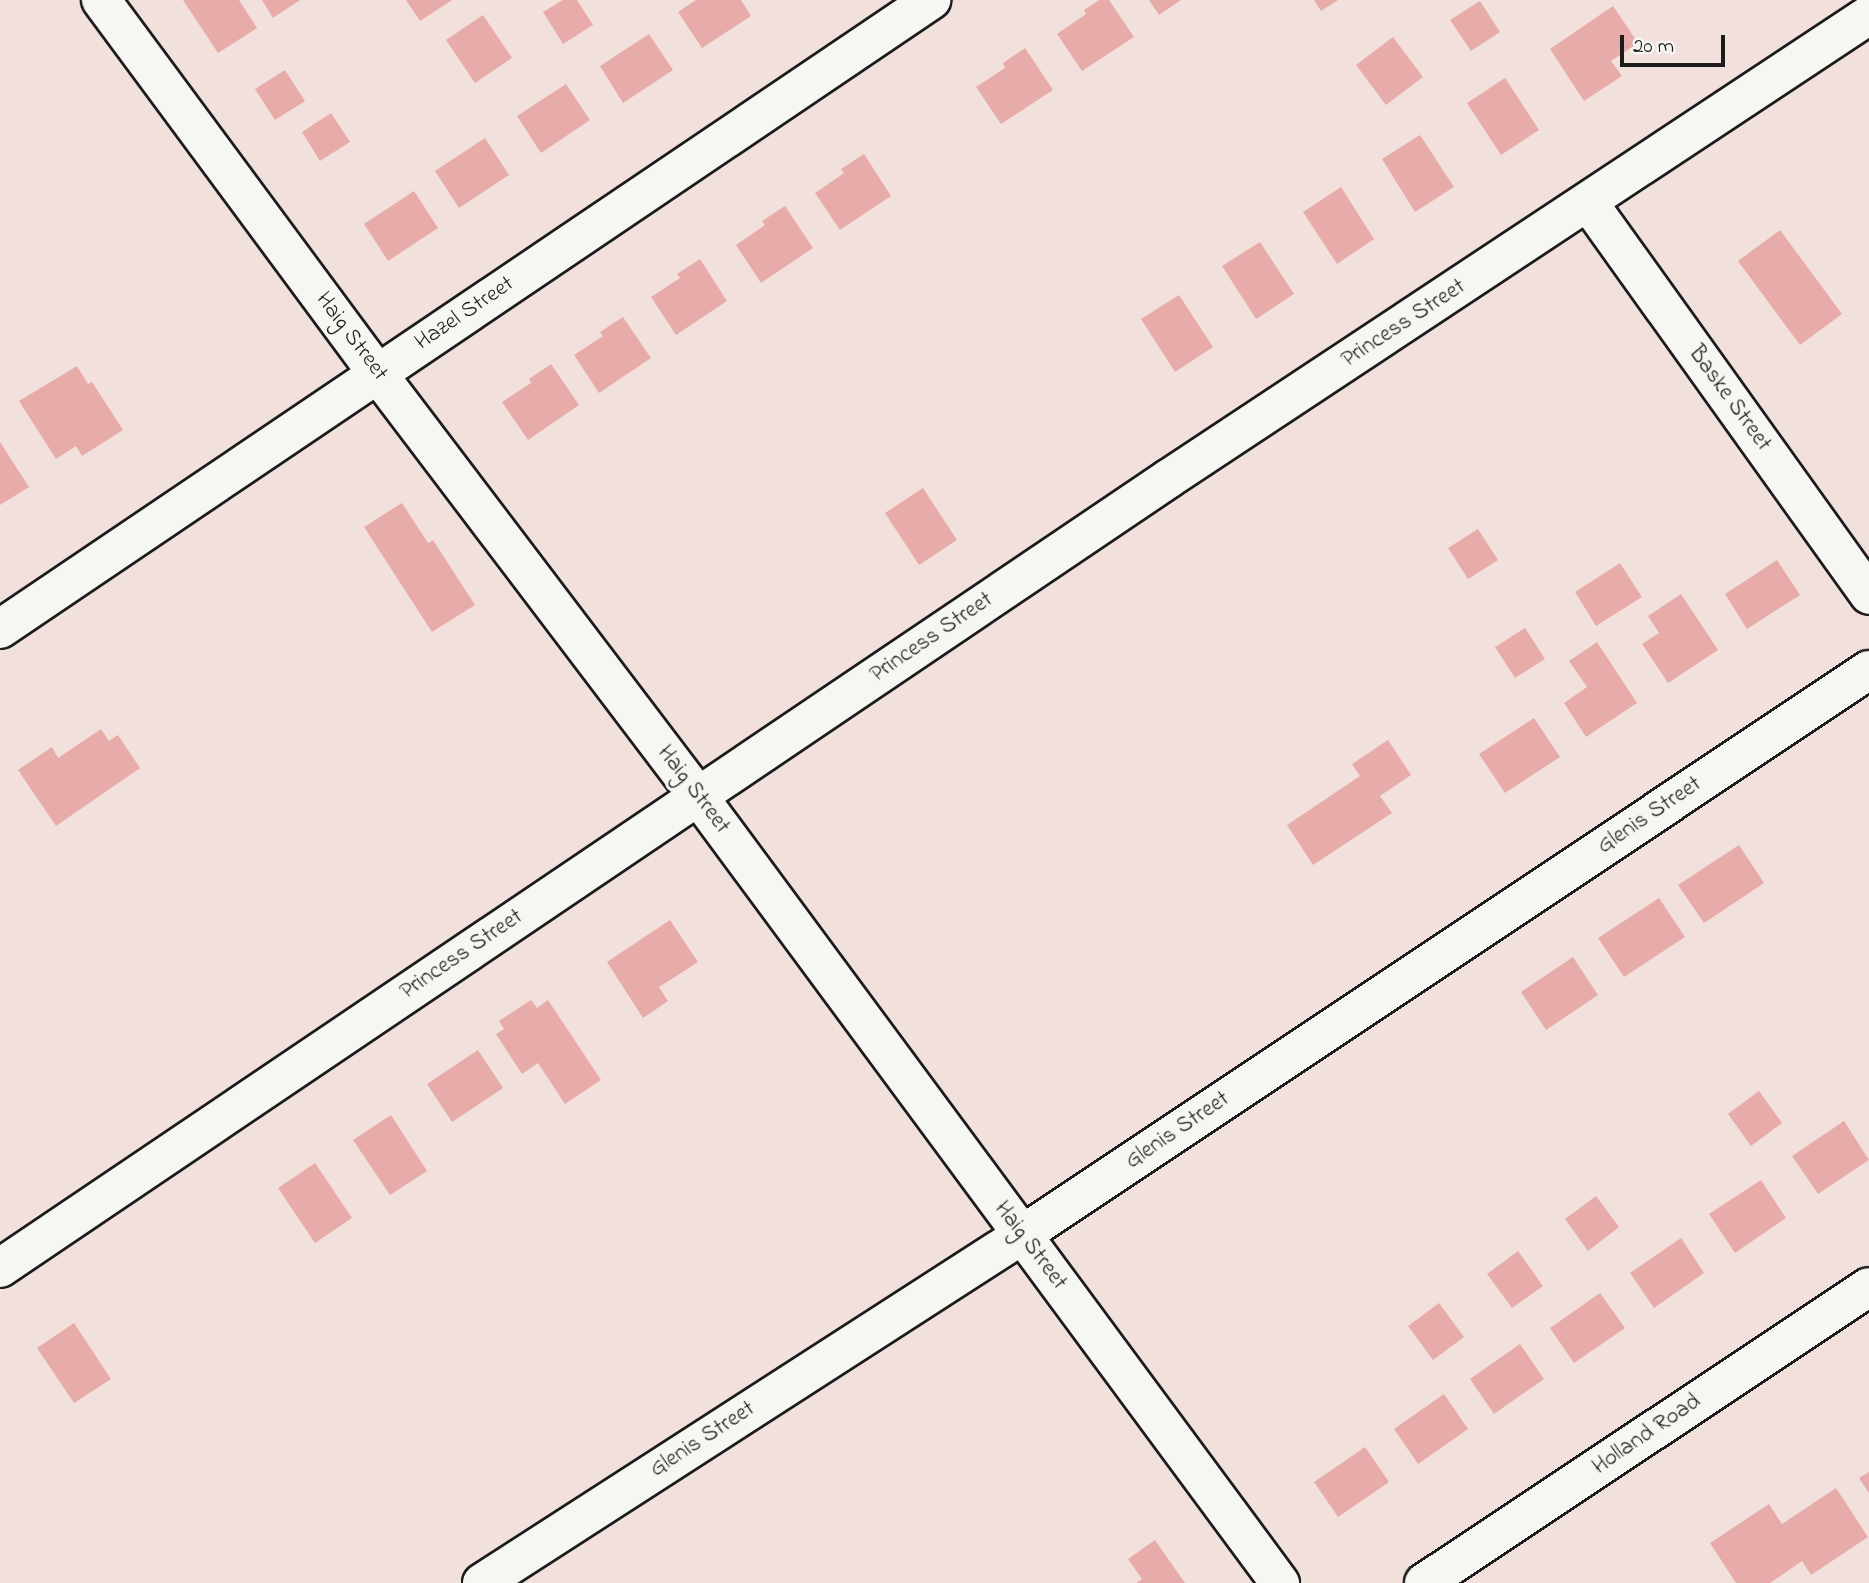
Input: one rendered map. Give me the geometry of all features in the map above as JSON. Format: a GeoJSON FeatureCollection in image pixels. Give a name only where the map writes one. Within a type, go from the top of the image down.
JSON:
{"type":"FeatureCollection","features":[{"type":"Feature","properties":{"kind":"street","name":"Haig Street"},"geometry":{"type":"LineString","coordinates":[[101,0],[377,373],[698,796],[1280,1583]]}},
{"type":"Feature","properties":{"kind":"street","name":"Hazel Street"},"geometry":{"type":"LineString","coordinates":[[0,629],[931,0]]}},
{"type":"Feature","properties":{"kind":"street","name":"Princess Street"},"geometry":{"type":"LineString","coordinates":[[0,1268],[1168,479],[1869,15]]}},
{"type":"Feature","properties":{"kind":"street","name":"Baske Street"},"geometry":{"type":"LineString","coordinates":[[1588,202],[1869,595]]}},
{"type":"Feature","properties":{"kind":"street","name":"Glenis Street"},"geometry":{"type":"LineString","coordinates":[[482,1583],[1022,1235],[1869,670]]}},
{"type":"Feature","properties":{"kind":"street","name":"Holland Road"},"geometry":{"type":"LineString","coordinates":[[1424,1583],[1869,1287]]}},
{"type":"Feature","properties":{"kind":"building"},"geometry":{"type":"Polygon","coordinates":[[[183,0],[239,0],[257,28],[218,53],[183,0]]]}},
{"type":"Feature","properties":{"kind":"building"},"geometry":{"type":"Polygon","coordinates":[[[262,0],[300,0],[273,18],[262,0]]]}},
{"type":"Feature","properties":{"kind":"building"},"geometry":{"type":"Polygon","coordinates":[[[406,0],[452,0],[420,21],[406,0]]]}},
{"type":"Feature","properties":{"kind":"building"},"geometry":{"type":"Polygon","coordinates":[[[563,0],[577,0],[593,25],[563,44],[543,12],[563,0]]]}},
{"type":"Feature","properties":{"kind":"building"},"geometry":{"type":"Polygon","coordinates":[[[696,0],[741,0],[751,16],[702,48],[678,12],[696,0]]]}},
{"type":"Feature","properties":{"kind":"building"},"geometry":{"type":"Polygon","coordinates":[[[1099,0],[1109,0],[1134,37],[1082,71],[1057,34],[1086,14],[1084,10],[1099,0]]]}},
{"type":"Feature","properties":{"kind":"building"},"geometry":{"type":"Polygon","coordinates":[[[1149,0],[1181,0],[1159,15],[1149,0]]]}},
{"type":"Feature","properties":{"kind":"building"},"geometry":{"type":"Polygon","coordinates":[[[1314,0],[1338,0],[1321,11],[1314,0]]]}},
{"type":"Feature","properties":{"kind":"building"},"geometry":{"type":"Polygon","coordinates":[[[1480,1],[1500,32],[1471,51],[1450,20],[1480,1]]]}},
{"type":"Feature","properties":{"kind":"building"},"geometry":{"type":"Polygon","coordinates":[[[1613,6],[1638,43],[1611,61],[1622,76],[1584,101],[1550,49],[1613,6]]]}},
{"type":"Feature","properties":{"kind":"building"},"geometry":{"type":"Polygon","coordinates":[[[483,15],[512,58],[475,83],[446,40],[483,15]]]}},
{"type":"Feature","properties":{"kind":"building"},"geometry":{"type":"Polygon","coordinates":[[[649,34],[673,70],[623,103],[600,66],[649,34]]]}},
{"type":"Feature","properties":{"kind":"building"},"geometry":{"type":"Polygon","coordinates":[[[1393,37],[1423,77],[1386,105],[1356,65],[1393,37]]]}},
{"type":"Feature","properties":{"kind":"building"},"geometry":{"type":"Polygon","coordinates":[[[1025,48],[1053,90],[1001,124],[976,87],[1005,68],[1003,63],[1025,48]]]}},
{"type":"Feature","properties":{"kind":"building"},"geometry":{"type":"Polygon","coordinates":[[[285,70],[305,101],[275,120],[255,89],[285,70]]]}},
{"type":"Feature","properties":{"kind":"building"},"geometry":{"type":"Polygon","coordinates":[[[1505,78],[1539,130],[1501,155],[1467,103],[1505,78]]]}},
{"type":"Feature","properties":{"kind":"building"},"geometry":{"type":"Polygon","coordinates":[[[566,84],[590,120],[541,153],[517,116],[566,84]]]}},
{"type":"Feature","properties":{"kind":"building"},"geometry":{"type":"Polygon","coordinates":[[[331,113],[350,142],[320,161],[302,132],[331,113]]]}},
{"type":"Feature","properties":{"kind":"building"},"geometry":{"type":"Polygon","coordinates":[[[1420,135],[1454,187],[1415,212],[1382,159],[1420,135]]]}},
{"type":"Feature","properties":{"kind":"building"},"geometry":{"type":"Polygon","coordinates":[[[485,138],[509,175],[459,208],[435,171],[485,138]]]}},
{"type":"Feature","properties":{"kind":"building"},"geometry":{"type":"Polygon","coordinates":[[[864,154],[891,196],[840,230],[815,193],[844,173],[841,169],[864,154]]]}},
{"type":"Feature","properties":{"kind":"building"},"geometry":{"type":"Polygon","coordinates":[[[1341,187],[1374,239],[1337,264],[1303,212],[1341,187]]]}},
{"type":"Feature","properties":{"kind":"building"},"geometry":{"type":"Polygon","coordinates":[[[414,191],[438,228],[388,261],[364,224],[414,191]]]}},
{"type":"Feature","properties":{"kind":"building"},"geometry":{"type":"Polygon","coordinates":[[[785,206],[813,248],[761,283],[736,245],[765,225],[762,221],[785,206]]]}},
{"type":"Feature","properties":{"kind":"building"},"geometry":{"type":"Polygon","coordinates":[[[1780,230],[1842,314],[1800,345],[1738,261],[1780,230]]]}},
{"type":"Feature","properties":{"kind":"building"},"geometry":{"type":"Polygon","coordinates":[[[1260,242],[1294,294],[1256,319],[1222,266],[1260,242]]]}},
{"type":"Feature","properties":{"kind":"building"},"geometry":{"type":"Polygon","coordinates":[[[700,259],[727,301],[676,335],[651,297],[680,278],[677,274],[700,259]]]}},
{"type":"Feature","properties":{"kind":"building"},"geometry":{"type":"Polygon","coordinates":[[[1179,295],[1213,347],[1175,372],[1141,319],[1179,295]]]}},
{"type":"Feature","properties":{"kind":"building"},"geometry":{"type":"Polygon","coordinates":[[[623,317],[651,358],[599,393],[574,355],[603,336],[600,332],[623,317]]]}},
{"type":"Feature","properties":{"kind":"building"},"geometry":{"type":"Polygon","coordinates":[[[551,364],[579,405],[528,440],[502,402],[531,383],[529,379],[551,364]]]}},
{"type":"Feature","properties":{"kind":"building"},"geometry":{"type":"Polygon","coordinates":[[[77,366],[88,384],[92,382],[123,430],[82,456],[76,446],[56,459],[19,401],[77,366]]]}},
{"type":"Feature","properties":{"kind":"building"},"geometry":{"type":"Polygon","coordinates":[[[0,442],[29,487],[0,505],[0,442]]]}},
{"type":"Feature","properties":{"kind":"building"},"geometry":{"type":"Polygon","coordinates":[[[923,488],[957,540],[919,565],[885,513],[923,488]]]}},
{"type":"Feature","properties":{"kind":"building"},"geometry":{"type":"Polygon","coordinates":[[[402,503],[428,543],[433,540],[475,605],[432,632],[364,527],[402,503]]]}},
{"type":"Feature","properties":{"kind":"building"},"geometry":{"type":"Polygon","coordinates":[[[1478,529],[1498,560],[1468,579],[1448,548],[1478,529]]]}},
{"type":"Feature","properties":{"kind":"building"},"geometry":{"type":"Polygon","coordinates":[[[1777,560],[1800,595],[1747,629],[1725,594],[1777,560]]]}},
{"type":"Feature","properties":{"kind":"building"},"geometry":{"type":"Polygon","coordinates":[[[1620,563],[1642,597],[1596,626],[1575,592],[1620,563]]]}},
{"type":"Feature","properties":{"kind":"building"},"geometry":{"type":"Polygon","coordinates":[[[1681,594],[1718,650],[1668,683],[1642,644],[1659,633],[1648,616],[1681,594]]]}},
{"type":"Feature","properties":{"kind":"building"},"geometry":{"type":"Polygon","coordinates":[[[1525,628],[1545,659],[1515,678],[1495,647],[1525,628]]]}},
{"type":"Feature","properties":{"kind":"building"},"geometry":{"type":"Polygon","coordinates":[[[1597,642],[1637,703],[1586,737],[1564,703],[1587,687],[1569,661],[1597,642]]]}},
{"type":"Feature","properties":{"kind":"building"},"geometry":{"type":"Polygon","coordinates":[[[1534,718],[1560,757],[1505,793],[1479,754],[1534,718]]]}},
{"type":"Feature","properties":{"kind":"building"},"geometry":{"type":"Polygon","coordinates":[[[101,729],[109,741],[118,735],[140,768],[56,826],[18,770],[52,747],[58,758],[101,729]]]}},
{"type":"Feature","properties":{"kind":"building"},"geometry":{"type":"Polygon","coordinates":[[[1388,740],[1411,775],[1380,796],[1392,813],[1313,865],[1287,825],[1360,776],[1352,764],[1388,740]]]}},
{"type":"Feature","properties":{"kind":"building"},"geometry":{"type":"Polygon","coordinates":[[[1739,845],[1764,883],[1704,923],[1678,885],[1739,845]]]}},
{"type":"Feature","properties":{"kind":"building"},"geometry":{"type":"Polygon","coordinates":[[[1659,898],[1685,937],[1624,977],[1598,938],[1659,898]]]}},
{"type":"Feature","properties":{"kind":"building"},"geometry":{"type":"Polygon","coordinates":[[[670,920],[698,962],[659,987],[668,1001],[643,1018],[607,962],[670,920]]]}},
{"type":"Feature","properties":{"kind":"building"},"geometry":{"type":"Polygon","coordinates":[[[1573,957],[1598,995],[1546,1030],[1521,992],[1573,957]]]}},
{"type":"Feature","properties":{"kind":"building"},"geometry":{"type":"Polygon","coordinates":[[[531,1000],[537,1008],[548,1000],[601,1080],[565,1104],[538,1063],[522,1074],[496,1034],[504,1029],[499,1021],[531,1000]]]}},
{"type":"Feature","properties":{"kind":"building"},"geometry":{"type":"Polygon","coordinates":[[[478,1050],[503,1088],[452,1122],[427,1084],[478,1050]]]}},
{"type":"Feature","properties":{"kind":"building"},"geometry":{"type":"Polygon","coordinates":[[[1759,1091],[1782,1123],[1751,1146],[1728,1114],[1759,1091]]]}},
{"type":"Feature","properties":{"kind":"building"},"geometry":{"type":"Polygon","coordinates":[[[391,1115],[427,1171],[390,1195],[353,1140],[391,1115]]]}},
{"type":"Feature","properties":{"kind":"building"},"geometry":{"type":"Polygon","coordinates":[[[1844,1121],[1869,1160],[1818,1194],[1792,1156],[1844,1121]]]}},
{"type":"Feature","properties":{"kind":"building"},"geometry":{"type":"Polygon","coordinates":[[[315,1163],[352,1218],[315,1243],[278,1188],[315,1163]]]}},
{"type":"Feature","properties":{"kind":"building"},"geometry":{"type":"Polygon","coordinates":[[[1761,1180],[1786,1218],[1735,1253],[1709,1214],[1761,1180]]]}},
{"type":"Feature","properties":{"kind":"building"},"geometry":{"type":"Polygon","coordinates":[[[1596,1196],[1619,1227],[1588,1251],[1565,1219],[1596,1196]]]}},
{"type":"Feature","properties":{"kind":"building"},"geometry":{"type":"Polygon","coordinates":[[[1681,1238],[1704,1273],[1654,1308],[1630,1273],[1681,1238]]]}},
{"type":"Feature","properties":{"kind":"building"},"geometry":{"type":"Polygon","coordinates":[[[1518,1251],[1543,1286],[1512,1308],[1487,1274],[1518,1251]]]}},
{"type":"Feature","properties":{"kind":"building"},"geometry":{"type":"Polygon","coordinates":[[[1600,1293],[1625,1328],[1574,1363],[1550,1328],[1600,1293]]]}},
{"type":"Feature","properties":{"kind":"building"},"geometry":{"type":"Polygon","coordinates":[[[1439,1303],[1464,1337],[1433,1360],[1408,1326],[1439,1303]]]}},
{"type":"Feature","properties":{"kind":"building"},"geometry":{"type":"Polygon","coordinates":[[[74,1323],[111,1379],[74,1403],[37,1348],[74,1323]]]}},
{"type":"Feature","properties":{"kind":"building"},"geometry":{"type":"Polygon","coordinates":[[[1520,1344],[1544,1379],[1494,1414],[1470,1379],[1520,1344]]]}},
{"type":"Feature","properties":{"kind":"building"},"geometry":{"type":"Polygon","coordinates":[[[1444,1394],[1468,1429],[1418,1464],[1394,1429],[1444,1394]]]}},
{"type":"Feature","properties":{"kind":"building"},"geometry":{"type":"Polygon","coordinates":[[[1365,1447],[1389,1482],[1338,1517],[1314,1482],[1365,1447]]]}},
{"type":"Feature","properties":{"kind":"building"},"geometry":{"type":"Polygon","coordinates":[[[1869,1472],[1869,1493],[1859,1478],[1869,1472]]]}},
{"type":"Feature","properties":{"kind":"building"},"geometry":{"type":"Polygon","coordinates":[[[1836,1488],[1868,1537],[1811,1575],[1802,1561],[1770,1583],[1736,1583],[1710,1543],[1769,1504],[1782,1524],[1836,1488]]]}},
{"type":"Feature","properties":{"kind":"building"},"geometry":{"type":"Polygon","coordinates":[[[1155,1540],[1185,1583],[1136,1583],[1142,1579],[1128,1559],[1155,1540]]]}}]}
